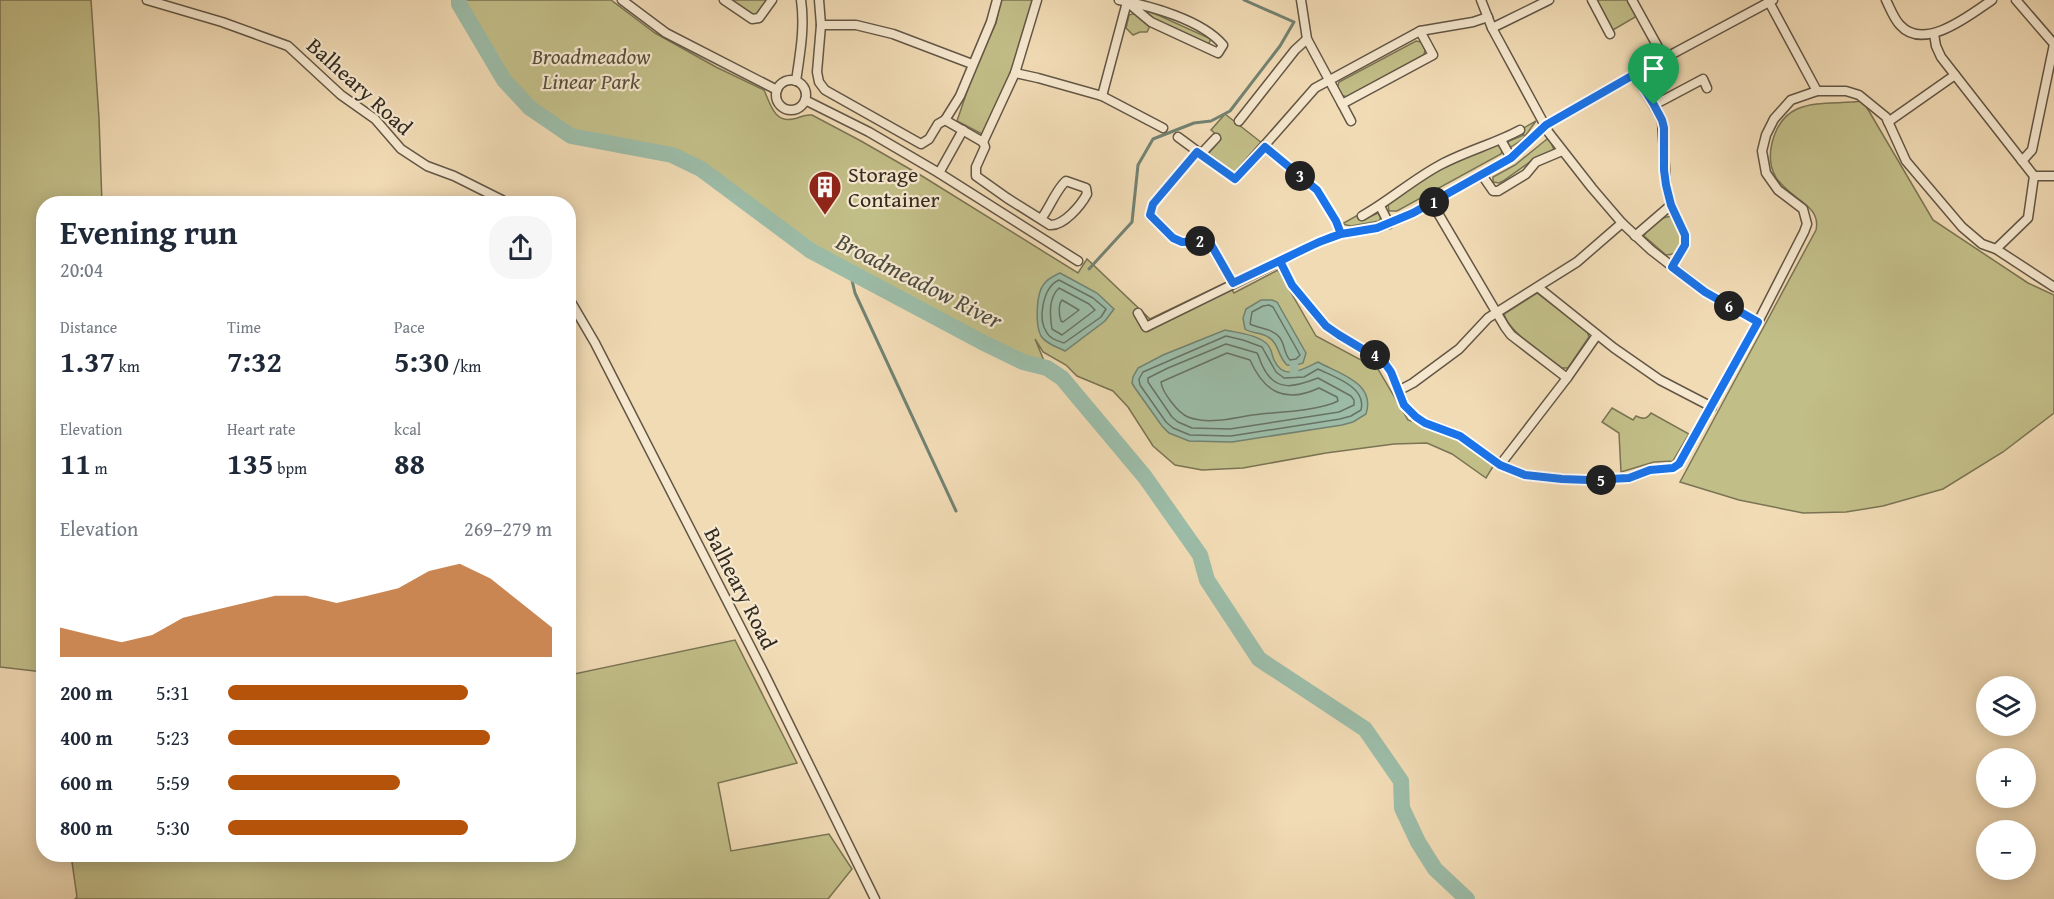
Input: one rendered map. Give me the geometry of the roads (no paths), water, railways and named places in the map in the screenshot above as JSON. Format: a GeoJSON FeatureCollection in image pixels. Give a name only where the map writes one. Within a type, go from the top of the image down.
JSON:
{"type":"FeatureCollection","features":[{"type":"Feature","properties":{"kind":"street","name":"Balheary Road"},"geometry":{"type":"LineString","coordinates":[[147,0],[288,45],[341,95],[375,119],[401,150],[427,166],[454,176],[494,196]]}},
{"type":"Feature","properties":{"kind":"street"},"geometry":{"type":"LineString","coordinates":[[622,0],[666,33],[777,90]]}},
{"type":"Feature","properties":{"kind":"street"},"geometry":{"type":"LineString","coordinates":[[723,0],[752,20],[759,18],[772,0]]}},
{"type":"Feature","properties":{"kind":"street"},"geometry":{"type":"LineString","coordinates":[[796,81],[803,13],[801,0]]}},
{"type":"Feature","properties":{"kind":"street"},"geometry":{"type":"LineString","coordinates":[[819,0],[821,25],[817,72],[819,82],[825,90],[921,144],[929,140],[938,124],[945,120],[960,96],[991,22],[997,0]]}},
{"type":"Feature","properties":{"kind":"street"},"geometry":{"type":"LineString","coordinates":[[983,142],[1015,73],[1037,0]]}},
{"type":"Feature","properties":{"kind":"street"},"geometry":{"type":"LineString","coordinates":[[1301,0],[1307,39],[1351,121]]}},
{"type":"Feature","properties":{"kind":"street"},"geometry":{"type":"LineString","coordinates":[[1481,0],[1492,28],[1562,151],[1622,223],[1672,267],[1705,292],[1758,322]]}},
{"type":"Feature","properties":{"kind":"street"},"geometry":{"type":"LineString","coordinates":[[1492,28],[1550,0]]}},
{"type":"Feature","properties":{"kind":"street"},"geometry":{"type":"LineString","coordinates":[[1592,0],[1610,34]]}},
{"type":"Feature","properties":{"kind":"street"},"geometry":{"type":"LineString","coordinates":[[1632,0],[1665,58]]}},
{"type":"Feature","properties":{"kind":"street"},"geometry":{"type":"LineString","coordinates":[[1886,0],[1899,25],[1910,32],[1927,36],[1941,32],[1992,0]]}},
{"type":"Feature","properties":{"kind":"street"},"geometry":{"type":"LineString","coordinates":[[2016,0],[2054,44],[2032,150],[2022,161]]}},
{"type":"Feature","properties":{"kind":"street"},"geometry":{"type":"LineString","coordinates":[[1102,96],[1123,1]]}},
{"type":"Feature","properties":{"kind":"street"},"geometry":{"type":"LineString","coordinates":[[1123,1],[1158,8],[1214,34],[1223,45],[1218,53],[1206,49],[1151,22],[1123,1]]}},
{"type":"Feature","properties":{"kind":"street"},"geometry":{"type":"LineString","coordinates":[[1138,313],[1146,327],[1319,242],[1341,234],[1365,231],[1389,224],[1432,203],[1511,158],[1546,125],[1770,1],[1816,91]]}},
{"type":"Feature","properties":{"kind":"street"},"geometry":{"type":"LineString","coordinates":[[1178,137],[1235,179],[1311,91],[1328,80],[1420,31],[1473,22],[1488,17]]}},
{"type":"Feature","properties":{"kind":"street"},"geometry":{"type":"LineString","coordinates":[[821,25],[856,25],[893,34],[972,64]]}},
{"type":"Feature","properties":{"kind":"street"},"geometry":{"type":"LineString","coordinates":[[1342,104],[1433,55],[1420,31]]}},
{"type":"Feature","properties":{"kind":"street"},"geometry":{"type":"LineString","coordinates":[[1934,34],[1941,57],[2034,176],[2028,218],[1996,249]]}},
{"type":"Feature","properties":{"kind":"street"},"geometry":{"type":"LineString","coordinates":[[1239,120],[1295,50],[1307,39]]}},
{"type":"Feature","properties":{"kind":"street"},"geometry":{"type":"LineString","coordinates":[[1015,73],[1102,96],[1163,128]]}},
{"type":"Feature","properties":{"kind":"street"},"geometry":{"type":"LineString","coordinates":[[1635,74],[1662,120],[1664,170],[1671,205],[1685,235],[1685,245],[1672,267]]}},
{"type":"Feature","properties":{"kind":"street"},"geometry":{"type":"LineString","coordinates":[[1888,122],[1955,75]]}},
{"type":"Feature","properties":{"kind":"street"},"geometry":{"type":"LineString","coordinates":[[1654,105],[1703,79],[1707,88]]}},
{"type":"Feature","properties":{"kind":"street"},"geometry":{"type":"LineString","coordinates":[[786,81],[796,81],[803,87],[805,100],[799,108],[786,110],[778,104],[777,90],[786,81]]}},
{"type":"Feature","properties":{"kind":"street"},"geometry":{"type":"LineString","coordinates":[[1280,261],[1292,285],[1319,317],[1339,335],[1384,362],[1391,372],[1404,405],[1416,417],[1425,423],[1460,436],[1500,465],[1525,475],[1588,480],[1621,480],[1650,470],[1673,468],[1679,464],[1758,322],[1807,224],[1803,209],[1771,182],[1766,173],[1762,151],[1774,119],[1791,100],[1816,91],[1846,91],[1859,95],[1888,122],[1906,161],[1962,227],[1982,244],[1996,249],[2054,287]]}},
{"type":"Feature","properties":{"kind":"street"},"geometry":{"type":"LineString","coordinates":[[805,100],[869,132],[939,173],[1078,261]]}},
{"type":"Feature","properties":{"kind":"street"},"geometry":{"type":"LineString","coordinates":[[945,120],[983,142],[985,147],[976,167],[976,176],[1050,225],[1060,224],[1085,199],[1086,188],[1083,185],[1066,181],[1061,185],[1041,219]]}},
{"type":"Feature","properties":{"kind":"street"},"geometry":{"type":"LineString","coordinates":[[939,173],[963,130]]}},
{"type":"Feature","properties":{"kind":"street"},"geometry":{"type":"LineString","coordinates":[[1362,216],[1380,206],[1416,178],[1474,149],[1501,140],[1520,130]]}},
{"type":"Feature","properties":{"kind":"street"},"geometry":{"type":"LineString","coordinates":[[1216,138],[1153,204],[1150,215],[1173,238],[1182,242],[1209,241],[1233,283]]}},
{"type":"Feature","properties":{"kind":"street"},"geometry":{"type":"LineString","coordinates":[[1501,140],[1511,158]]}},
{"type":"Feature","properties":{"kind":"street"},"geometry":{"type":"LineString","coordinates":[[1265,147],[1317,190],[1336,221],[1341,234]]}},
{"type":"Feature","properties":{"kind":"street"},"geometry":{"type":"LineString","coordinates":[[1482,175],[1489,188],[1498,191],[1526,174],[1536,162],[1562,151]]}},
{"type":"Feature","properties":{"kind":"street"},"geometry":{"type":"LineString","coordinates":[[2034,176],[2054,176]]}},
{"type":"Feature","properties":{"kind":"street"},"geometry":{"type":"LineString","coordinates":[[1432,203],[1511,335],[1567,378]]}},
{"type":"Feature","properties":{"kind":"street"},"geometry":{"type":"LineString","coordinates":[[1635,236],[1671,205]]}},
{"type":"Feature","properties":{"kind":"street"},"geometry":{"type":"LineString","coordinates":[[1380,206],[1389,224]]}},
{"type":"Feature","properties":{"kind":"street"},"geometry":{"type":"LineString","coordinates":[[1398,391],[1413,383],[1459,349],[1488,318],[1577,262],[1622,223]]}},
{"type":"Feature","properties":{"kind":"street"},"geometry":{"type":"LineString","coordinates":[[1539,288],[1597,335],[1660,380],[1712,407]]}},
{"type":"Feature","properties":{"kind":"street","name":"Balheary Road"},"geometry":{"type":"LineString","coordinates":[[576,311],[759,664],[875,899]]}},
{"type":"Feature","properties":{"kind":"street"},"geometry":{"type":"LineString","coordinates":[[1500,465],[1597,335]]}},
{"type":"Feature","properties":{"kind":"water"},"geometry":{"type":"Polygon","coordinates":[[[1060,273],[1097,293],[1114,309],[1105,321],[1065,351],[1043,339],[1037,317],[1041,288],[1047,280],[1060,273]]]}},
{"type":"Feature","properties":{"kind":"water"},"geometry":{"type":"Polygon","coordinates":[[[1261,300],[1277,302],[1306,353],[1303,363],[1294,366],[1287,365],[1272,340],[1265,335],[1245,329],[1243,318],[1246,309],[1261,300]]]}},
{"type":"Feature","properties":{"kind":"water"},"geometry":{"type":"Polygon","coordinates":[[[1225,330],[1262,340],[1270,349],[1278,367],[1283,371],[1294,372],[1318,362],[1354,381],[1366,394],[1368,403],[1366,414],[1353,422],[1342,425],[1232,442],[1189,441],[1169,433],[1135,388],[1132,383],[1133,377],[1138,368],[1163,355],[1225,330]]]}},
{"type":"Feature","properties":{"kind":"waterway","name":"Broadmeadow River"},"geometry":{"type":"LineString","coordinates":[[459,0],[459,4],[504,80],[530,108],[571,136],[672,155],[701,169],[811,251],[982,342],[1023,362],[1047,368],[1062,378],[1145,477],[1200,555],[1207,580],[1259,659],[1365,729],[1401,781],[1402,808],[1418,842],[1435,869],[1467,899]]}},
{"type":"Feature","properties":{"kind":"waterway"},"geometry":{"type":"LineString","coordinates":[[1089,269],[1132,222],[1138,165],[1153,139],[1194,123],[1211,121],[1230,111],[1280,46],[1294,22],[1244,0]]}},
{"type":"Feature","properties":{"kind":"waterway","name":"Broadmeadow River"},"geometry":{"type":"LineString","coordinates":[[850,272],[855,293],[956,511]]}},
{"type":"Feature","properties":{"kind":"waterway"},"geometry":{"type":"LineString","coordinates":[[1294,366],[1294,372]]}},
{"type":"Feature","properties":{"kind":"place","name":"Storage Container"},"geometry":{"type":"Point","coordinates":[825,216]}},
{"type":"Feature","properties":{"kind":"park label","name":"Broadmeadow Linear Park"},"geometry":{"type":"Point","coordinates":[591,68]}}]}
